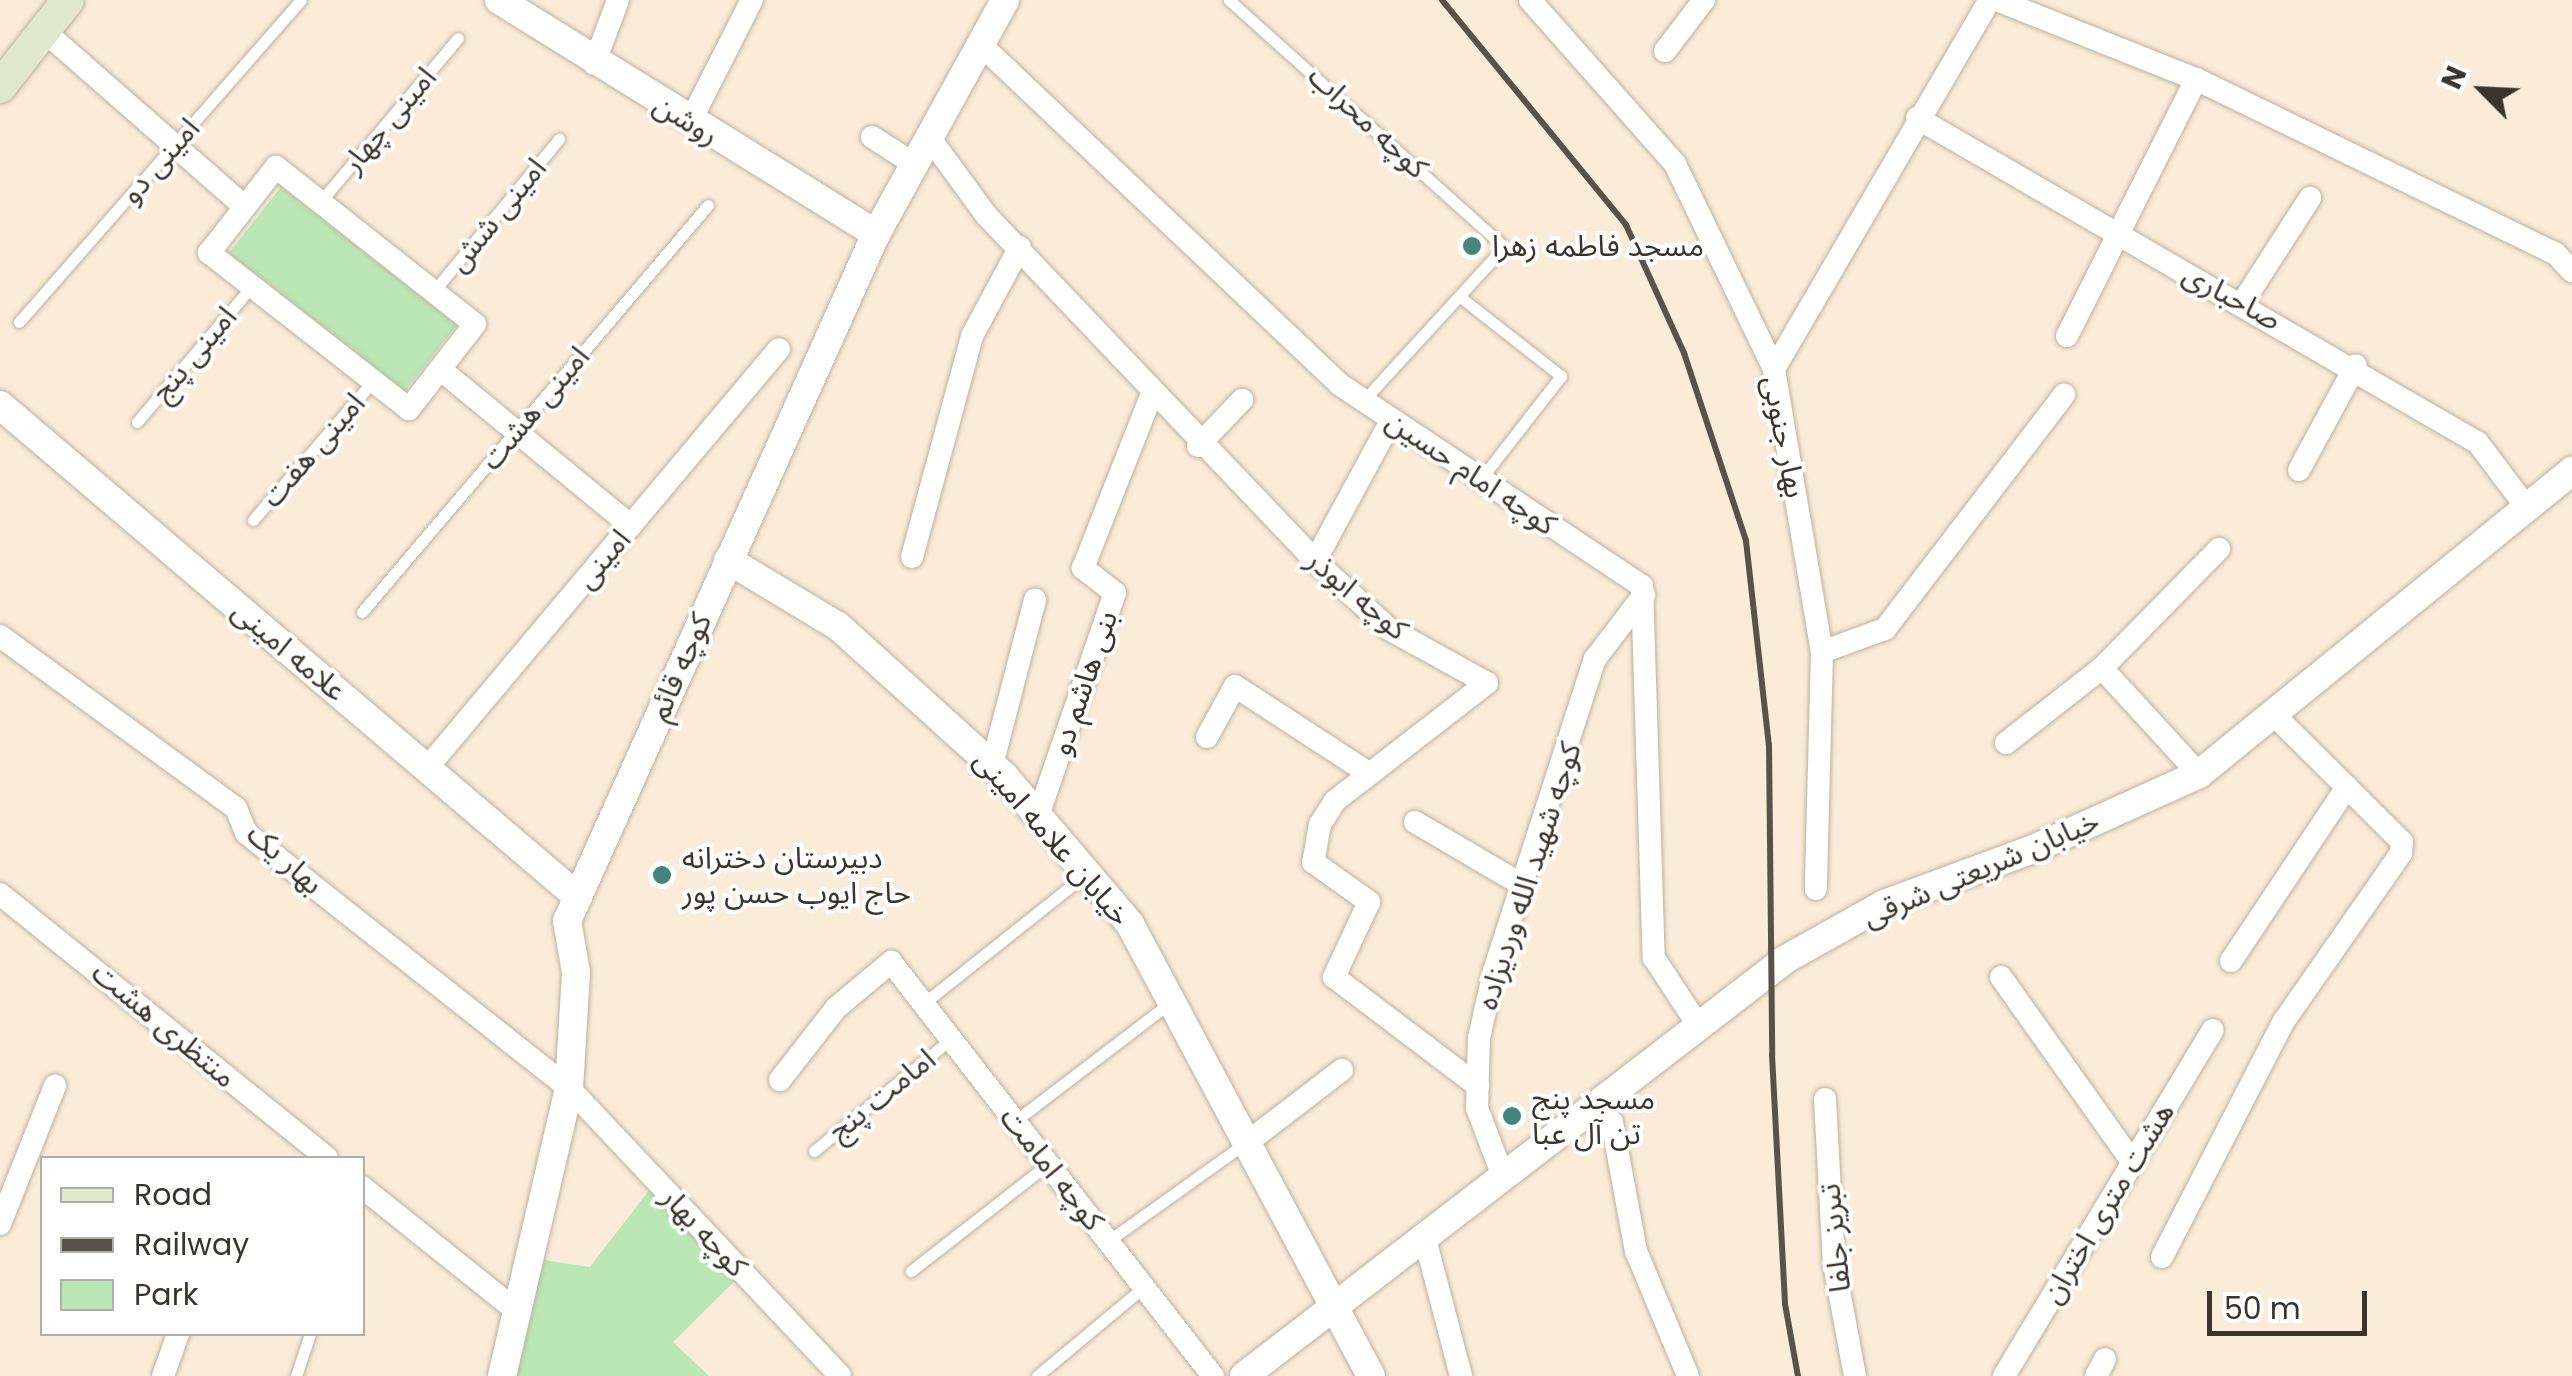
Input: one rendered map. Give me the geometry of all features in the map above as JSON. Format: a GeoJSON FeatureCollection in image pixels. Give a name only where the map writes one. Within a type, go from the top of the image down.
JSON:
{"type":"FeatureCollection","features":[{"type":"Feature","properties":{"kind":"main road"},"geometry":{"type":"LineString","coordinates":[[4,75],[68,0]]}},
{"type":"Feature","properties":{"kind":"street","name":"روشن"},"geometry":{"type":"LineString","coordinates":[[499,0],[594,64],[876,234]]}},
{"type":"Feature","properties":{"kind":"street"},"geometry":{"type":"LineString","coordinates":[[594,64],[618,0]]}},
{"type":"Feature","properties":{"kind":"street"},"geometry":{"type":"LineString","coordinates":[[690,122],[752,0]]}},
{"type":"Feature","properties":{"kind":"street","name":"کوچه قائم"},"geometry":{"type":"LineString","coordinates":[[502,1376],[569,1088],[576,972],[567,921],[876,234],[1005,0]]}},
{"type":"Feature","properties":{"kind":"street","name":"بهار جنوبی"},"geometry":{"type":"LineString","coordinates":[[1530,0],[1675,164],[1774,369],[1822,652],[1816,889]]}},
{"type":"Feature","properties":{"kind":"street"},"geometry":{"type":"LineString","coordinates":[[1665,51],[1704,0]]}},
{"type":"Feature","properties":{"kind":"street"},"geometry":{"type":"LineString","coordinates":[[1774,369],[1917,118],[1994,0],[2196,80],[2555,253],[2572,271]]}},
{"type":"Feature","properties":{"kind":"street"},"geometry":{"type":"LineString","coordinates":[[44,31],[246,206]]}},
{"type":"Feature","properties":{"kind":"street","name":"کوچه امام حسین"},"geometry":{"type":"LineString","coordinates":[[980,44],[1252,306],[1363,401],[1478,483],[1635,578],[1644,596]]}},
{"type":"Feature","properties":{"kind":"street"},"geometry":{"type":"LineString","coordinates":[[2067,336],[2196,80]]}},
{"type":"Feature","properties":{"kind":"street","name":"صاحباری"},"geometry":{"type":"LineString","coordinates":[[1917,118],[2120,237],[2356,365],[2478,443],[2524,504]]}},
{"type":"Feature","properties":{"kind":"street","name":"کوچه ابوذر"},"geometry":{"type":"LineString","coordinates":[[928,137],[986,215],[1020,247],[1198,446],[1315,561],[1390,628],[1487,683],[1370,774],[1320,824],[1313,862],[1369,902],[1334,977],[1478,1086]]}},
{"type":"Feature","properties":{"kind":"street"},"geometry":{"type":"LineString","coordinates":[[872,138],[914,164]]}},
{"type":"Feature","properties":{"kind":"street"},"geometry":{"type":"LineString","coordinates":[[276,168],[320,202],[476,324],[409,409],[209,253],[276,168]]}},
{"type":"Feature","properties":{"kind":"street"},"geometry":{"type":"LineString","coordinates":[[2243,302],[2310,198]]}},
{"type":"Feature","properties":{"kind":"street"},"geometry":{"type":"LineString","coordinates":[[912,557],[972,336],[1020,247]]}},
{"type":"Feature","properties":{"kind":"street","name":"امینی"},"geometry":{"type":"LineString","coordinates":[[427,768],[779,349]]}},
{"type":"Feature","properties":{"kind":"street"},"geometry":{"type":"LineString","coordinates":[[2300,470],[2356,365]]}},
{"type":"Feature","properties":{"kind":"street"},"geometry":{"type":"LineString","coordinates":[[440,369],[631,526]]}},
{"type":"Feature","properties":{"kind":"street"},"geometry":{"type":"LineString","coordinates":[[1822,652],[1886,629],[2064,395]]}},
{"type":"Feature","properties":{"kind":"street","name":"بنی هاشم دو"},"geometry":{"type":"LineString","coordinates":[[1038,816],[1115,593],[1084,568],[1152,396]]}},
{"type":"Feature","properties":{"kind":"street"},"geometry":{"type":"LineString","coordinates":[[1198,446],[1242,400]]}},
{"type":"Feature","properties":{"kind":"street","name":"علامه امینی"},"geometry":{"type":"LineString","coordinates":[[0,405],[578,896]]}},
{"type":"Feature","properties":{"kind":"street"},"geometry":{"type":"LineString","coordinates":[[1315,561],[1391,421]]}},
{"type":"Feature","properties":{"kind":"street","name":"خیابان شریعتی شرقی"},"geometry":{"type":"LineString","coordinates":[[1244,1376],[1696,1022],[1884,904],[2031,850],[2200,774],[2524,504],[2572,472]]}},
{"type":"Feature","properties":{"kind":"street"},"geometry":{"type":"LineString","coordinates":[[2006,743],[2102,668],[2219,550]]}},
{"type":"Feature","properties":{"kind":"street","name":"خیابان علامه امینی"},"geometry":{"type":"LineString","coordinates":[[728,560],[838,626],[992,765],[1130,924],[1339,1304],[1372,1376]]}},
{"type":"Feature","properties":{"kind":"street"},"geometry":{"type":"LineString","coordinates":[[1644,596],[1654,958],[1696,1022]]}},
{"type":"Feature","properties":{"kind":"street","name":"کوچه شهید الله وردیزاده"},"geometry":{"type":"LineString","coordinates":[[1502,1172],[1477,1108],[1494,971],[1596,659],[1644,596]]}},
{"type":"Feature","properties":{"kind":"street"},"geometry":{"type":"LineString","coordinates":[[992,765],[1035,600]]}},
{"type":"Feature","properties":{"kind":"street","name":"بهار یک"},"geometry":{"type":"LineString","coordinates":[[0,636],[236,808],[246,833],[569,1088]]}},
{"type":"Feature","properties":{"kind":"street"},"geometry":{"type":"LineString","coordinates":[[2102,668],[2200,774]]}},
{"type":"Feature","properties":{"kind":"street"},"geometry":{"type":"LineString","coordinates":[[1207,737],[1236,686],[1370,774]]}},
{"type":"Feature","properties":{"kind":"street"},"geometry":{"type":"LineString","coordinates":[[2162,1257],[2284,1022],[2401,853],[2402,842],[2274,715]]}},
{"type":"Feature","properties":{"kind":"street"},"geometry":{"type":"LineString","coordinates":[[2231,961],[2347,787]]}},
{"type":"Feature","properties":{"kind":"street"},"geometry":{"type":"LineString","coordinates":[[1415,822],[1524,886]]}},
{"type":"Feature","properties":{"kind":"street","name":"منتظری هشت"},"geometry":{"type":"LineString","coordinates":[[0,894],[324,1156]]}},
{"type":"Feature","properties":{"kind":"street","name":"کوچه امامت"},"geometry":{"type":"LineString","coordinates":[[780,1080],[836,1008],[891,962],[1213,1376]]}},
{"type":"Feature","properties":{"kind":"street"},"geometry":{"type":"LineString","coordinates":[[2001,978],[2132,1163]]}},
{"type":"Feature","properties":{"kind":"street","name":"هشت متری اختران"},"geometry":{"type":"LineString","coordinates":[[2004,1376],[2213,1030]]}},
{"type":"Feature","properties":{"kind":"street"},"geometry":{"type":"LineString","coordinates":[[1249,1141],[1342,1070]]}},
{"type":"Feature","properties":{"kind":"street"},"geometry":{"type":"LineString","coordinates":[[0,1224],[55,1086]]}},
{"type":"Feature","properties":{"kind":"street","name":"کوچه بهار"},"geometry":{"type":"LineString","coordinates":[[569,1088],[840,1376]]}},
{"type":"Feature","properties":{"kind":"street","name":"تبریز جلفا"},"geometry":{"type":"LineString","coordinates":[[1825,1099],[1834,1264],[1856,1376]]}},
{"type":"Feature","properties":{"kind":"street"},"geometry":{"type":"LineString","coordinates":[[1612,1122],[1636,1250],[1688,1376]]}},
{"type":"Feature","properties":{"kind":"street"},"geometry":{"type":"LineString","coordinates":[[365,1189],[517,1311]]}},
{"type":"Feature","properties":{"kind":"street"},"geometry":{"type":"LineString","coordinates":[[1424,1234],[1461,1376]]}},
{"type":"Feature","properties":{"kind":"street"},"geometry":{"type":"LineString","coordinates":[[162,1376],[177,1336]]}},
{"type":"Feature","properties":{"kind":"lane","name":"امینی دو"},"geometry":{"type":"LineString","coordinates":[[19,322],[300,0]]}},
{"type":"Feature","properties":{"kind":"lane","name":"کوچه محراب"},"geometry":{"type":"LineString","coordinates":[[1229,0],[1504,247],[1459,296]]}},
{"type":"Feature","properties":{"kind":"lane","name":"امینی چهار"},"geometry":{"type":"LineString","coordinates":[[320,202],[458,38]]}},
{"type":"Feature","properties":{"kind":"lane","name":"امینی شش"},"geometry":{"type":"LineString","coordinates":[[434,291],[560,138]]}},
{"type":"Feature","properties":{"kind":"lane","name":"امینی هشت"},"geometry":{"type":"LineString","coordinates":[[362,612],[708,205]]}},
{"type":"Feature","properties":{"kind":"lane","name":"امینی پنج"},"geometry":{"type":"LineString","coordinates":[[136,422],[252,286]]}},
{"type":"Feature","properties":{"kind":"lane"},"geometry":{"type":"LineString","coordinates":[[1363,401],[1459,296],[1561,376],[1478,483]]}},
{"type":"Feature","properties":{"kind":"lane","name":"امینی هفت"},"geometry":{"type":"LineString","coordinates":[[253,520],[373,380]]}},
{"type":"Feature","properties":{"kind":"lane"},"geometry":{"type":"LineString","coordinates":[[924,1003],[1088,874]]}},
{"type":"Feature","properties":{"kind":"lane"},"geometry":{"type":"LineString","coordinates":[[1015,1121],[1172,1001]]}},
{"type":"Feature","properties":{"kind":"lane","name":"امامت پنج"},"geometry":{"type":"LineString","coordinates":[[814,1151],[951,1040]]}},
{"type":"Feature","properties":{"kind":"lane"},"geometry":{"type":"LineString","coordinates":[[1108,1241],[1249,1141]]}},
{"type":"Feature","properties":{"kind":"lane"},"geometry":{"type":"LineString","coordinates":[[911,1271],[1048,1164]]}},
{"type":"Feature","properties":{"kind":"lane"},"geometry":{"type":"LineString","coordinates":[[1037,1376],[1144,1288]]}},
{"type":"Feature","properties":{"kind":"lane"},"geometry":{"type":"LineString","coordinates":[[296,1376],[309,1336]]}},
{"type":"Feature","properties":{"kind":"green space"},"geometry":{"type":"Polygon","coordinates":[[[281,187],[457,325],[405,391],[229,253],[281,187]]]}},
{"type":"Feature","properties":{"kind":"green space"},"geometry":{"type":"Polygon","coordinates":[[[653,1185],[741,1275],[673,1342],[709,1376],[514,1376],[543,1260],[590,1267],[653,1185]]]}},
{"type":"Feature","properties":{"kind":"railway"},"geometry":{"type":"LineString","coordinates":[[1442,0],[1626,225],[1684,353],[1746,541],[1769,745],[1772,1055],[1785,1304],[1798,1376]]}},
{"type":"Feature","properties":{"kind":"place","name":"مسجد فاطمه زهرا"},"geometry":{"type":"Point","coordinates":[1472,246]}},
{"type":"Feature","properties":{"kind":"place","name":"دبیرستان دخترانه حاج ایوب حسن پور"},"geometry":{"type":"Point","coordinates":[662,875]}},
{"type":"Feature","properties":{"kind":"place","name":"مسجد پنج تن آل عبا"},"geometry":{"type":"Point","coordinates":[1512,1116]}}]}
